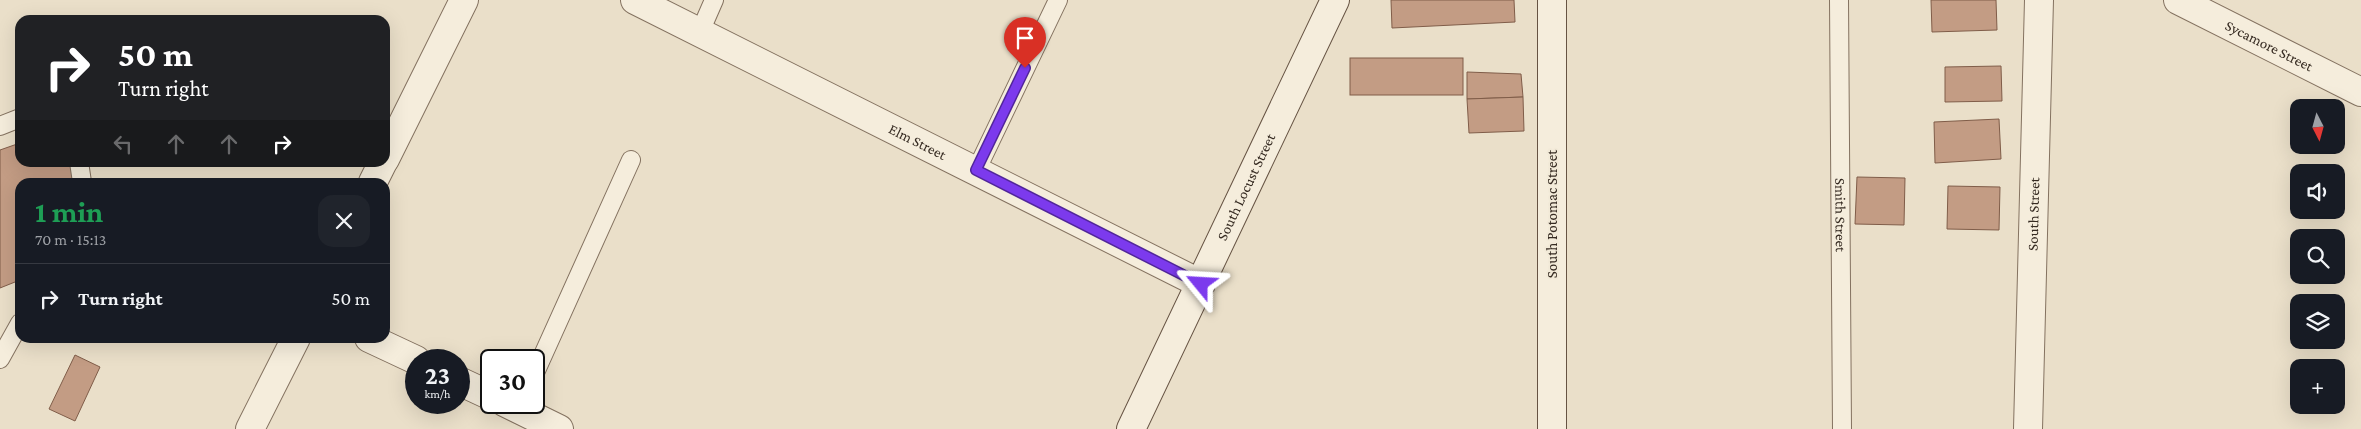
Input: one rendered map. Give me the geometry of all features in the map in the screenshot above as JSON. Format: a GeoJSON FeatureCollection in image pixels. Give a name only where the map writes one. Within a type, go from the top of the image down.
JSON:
{"type":"FeatureCollection","features":[{"type":"Feature","properties":{"kind":"street"},"geometry":{"type":"LineString","coordinates":[[390,149],[464,0]]}},
{"type":"Feature","properties":{"kind":"street","name":"Elm Street"},"geometry":{"type":"LineString","coordinates":[[635,0],[1201,284]]}},
{"type":"Feature","properties":{"kind":"street","name":"South Locust Street"},"geometry":{"type":"LineString","coordinates":[[1131,429],[1335,0]]}},
{"type":"Feature","properties":{"kind":"street","name":"South Potomac Street"},"geometry":{"type":"LineString","coordinates":[[1552,0],[1552,429]]}},
{"type":"Feature","properties":{"kind":"street","name":"South Street"},"geometry":{"type":"LineString","coordinates":[[2028,429],[2039,0]]}},
{"type":"Feature","properties":{"kind":"street","name":"Sycamore Street"},"geometry":{"type":"LineString","coordinates":[[2178,0],[2361,92]]}},
{"type":"Feature","properties":{"kind":"street"},"geometry":{"type":"LineString","coordinates":[[250,429],[293,343]]}},
{"type":"Feature","properties":{"kind":"street"},"geometry":{"type":"LineString","coordinates":[[380,343],[405,355]]}},
{"type":"Feature","properties":{"kind":"street"},"geometry":{"type":"LineString","coordinates":[[531,414],[559,429]]}},
{"type":"Feature","properties":{"kind":"lane"},"geometry":{"type":"LineString","coordinates":[[700,32],[714,0]]}},
{"type":"Feature","properties":{"kind":"lane"},"geometry":{"type":"LineString","coordinates":[[976,170],[1058,0]]}},
{"type":"Feature","properties":{"kind":"lane","name":"Smith Street"},"geometry":{"type":"LineString","coordinates":[[1839,0],[1842,429]]}},
{"type":"Feature","properties":{"kind":"lane"},"geometry":{"type":"LineString","coordinates":[[0,126],[15,120]]}},
{"type":"Feature","properties":{"kind":"lane"},"geometry":{"type":"LineString","coordinates":[[545,351],[631,160]]}},
{"type":"Feature","properties":{"kind":"lane"},"geometry":{"type":"LineString","coordinates":[[0,359],[15,332]]}},
{"type":"Feature","properties":{"kind":"building"},"geometry":{"type":"Polygon","coordinates":[[[1391,0],[1514,0],[1515,22],[1392,28],[1391,0]]]}},
{"type":"Feature","properties":{"kind":"building"},"geometry":{"type":"Polygon","coordinates":[[[1931,0],[1996,0],[1997,30],[1932,32],[1931,0]]]}},
{"type":"Feature","properties":{"kind":"building"},"geometry":{"type":"Polygon","coordinates":[[[1350,58],[1463,58],[1463,95],[1350,95],[1350,58]]]}},
{"type":"Feature","properties":{"kind":"building"},"geometry":{"type":"Polygon","coordinates":[[[2001,66],[2002,101],[1945,102],[1945,67],[2001,66]]]}},
{"type":"Feature","properties":{"kind":"building"},"geometry":{"type":"Polygon","coordinates":[[[1467,72],[1521,74],[1523,97],[1467,99],[1467,72]]]}},
{"type":"Feature","properties":{"kind":"building"},"geometry":{"type":"Polygon","coordinates":[[[1523,97],[1524,131],[1469,133],[1467,99],[1523,97]]]}},
{"type":"Feature","properties":{"kind":"building"},"geometry":{"type":"Polygon","coordinates":[[[1999,119],[2001,159],[1935,163],[1934,122],[1999,119]]]}},
{"type":"Feature","properties":{"kind":"building"},"geometry":{"type":"Polygon","coordinates":[[[15,145],[15,167],[73,167],[74,178],[15,178],[15,282],[0,288],[0,150],[15,145]]]}},
{"type":"Feature","properties":{"kind":"building"},"geometry":{"type":"Polygon","coordinates":[[[1857,177],[1905,178],[1904,225],[1855,224],[1857,177]]]}},
{"type":"Feature","properties":{"kind":"building"},"geometry":{"type":"Polygon","coordinates":[[[1948,186],[2000,187],[1999,230],[1947,229],[1948,186]]]}},
{"type":"Feature","properties":{"kind":"building"},"geometry":{"type":"Polygon","coordinates":[[[75,355],[100,367],[75,421],[49,409],[75,355]]]}},
{"type":"Feature","properties":{"kind":"route"},"geometry":{"type":"LineString","coordinates":[[1025,68],[976,170],[1201,284]]}}]}
